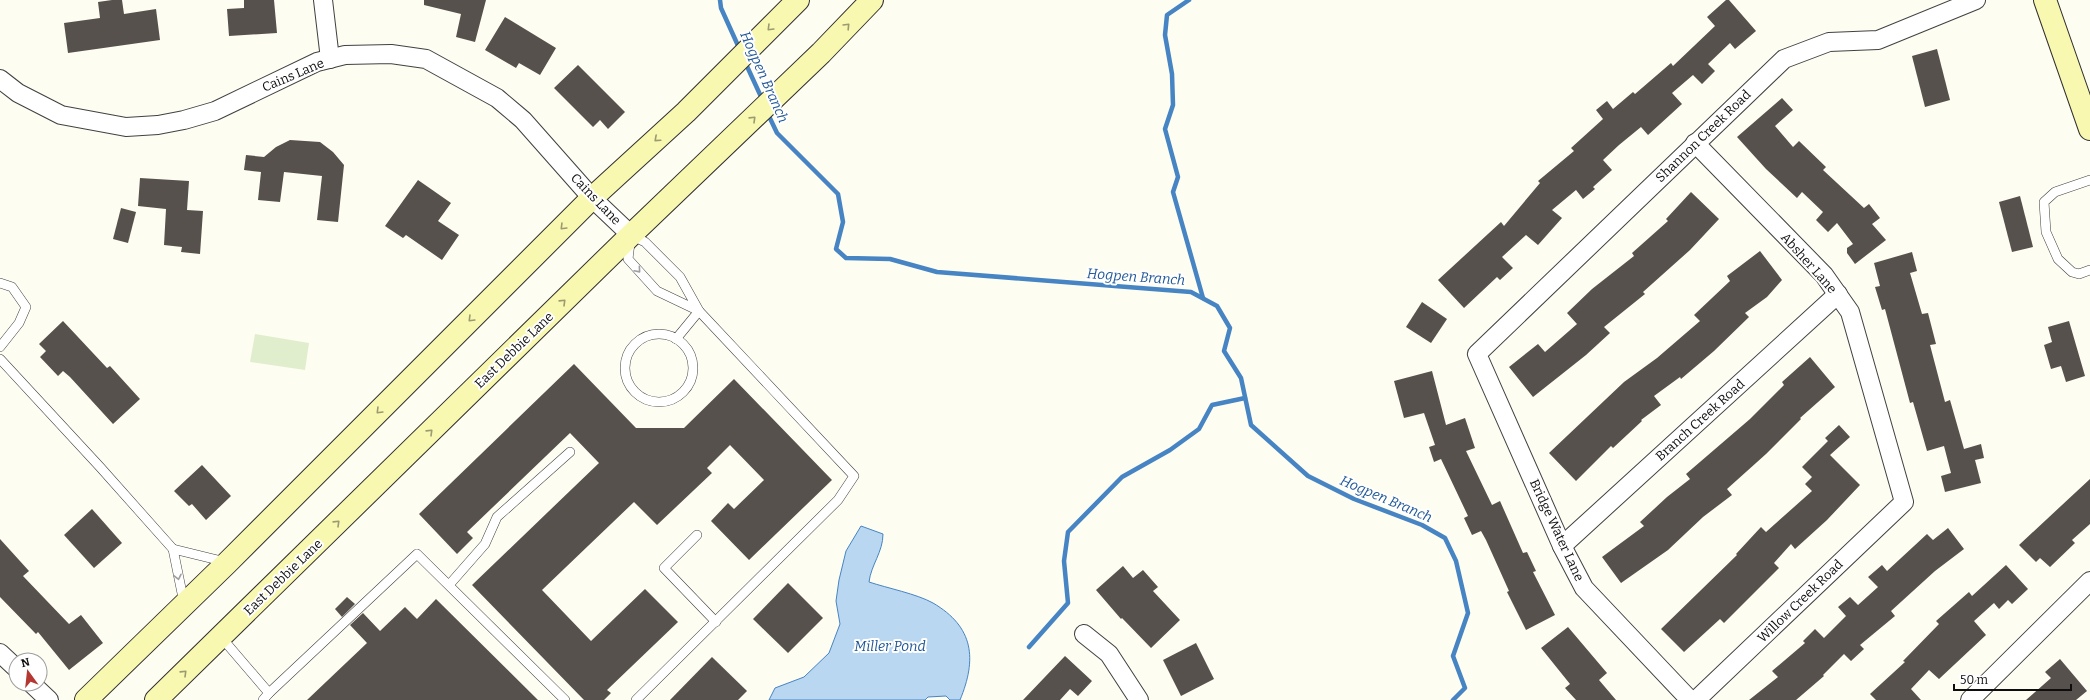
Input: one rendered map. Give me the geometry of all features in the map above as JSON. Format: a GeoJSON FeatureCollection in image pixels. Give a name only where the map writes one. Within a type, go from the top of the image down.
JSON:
{"type":"FeatureCollection","features":[{"type":"Feature","properties":{"kind":"main road"},"geometry":{"type":"LineString","coordinates":[[86,700],[227,562],[592,198],[686,112],[798,0]]}},
{"type":"Feature","properties":{"kind":"main road","name":"East Debbie Lane"},"geometry":{"type":"LineString","coordinates":[[156,700],[631,235],[821,52],[872,0]]}},
{"type":"Feature","properties":{"kind":"main road"},"geometry":{"type":"LineString","coordinates":[[2046,0],[2090,129]]}},
{"type":"Feature","properties":{"kind":"street"},"geometry":{"type":"LineString","coordinates":[[323,0],[330,59]]}},
{"type":"Feature","properties":{"kind":"street","name":"Shannon Creek Road"},"geometry":{"type":"LineString","coordinates":[[1477,354],[1784,59],[1829,42],[1878,40],[1976,0]]}},
{"type":"Feature","properties":{"kind":"street","name":"Cains Lane"},"geometry":{"type":"LineString","coordinates":[[0,79],[18,93],[61,115],[126,127],[158,125],[184,120],[215,111],[317,62],[344,55],[391,54],[426,59],[497,98],[523,120],[592,198],[631,235]]}},
{"type":"Feature","properties":{"kind":"street","name":"Absher Lane"},"geometry":{"type":"LineString","coordinates":[[1695,143],[1824,275],[1850,312],[1904,502]]}},
{"type":"Feature","properties":{"kind":"street","name":"Branch Creek Road"},"geometry":{"type":"LineString","coordinates":[[1562,546],[1838,294]]}},
{"type":"Feature","properties":{"kind":"street","name":"Bridge Water Lane"},"geometry":{"type":"LineString","coordinates":[[1477,354],[1562,546],[1584,588],[1690,700]]}},
{"type":"Feature","properties":{"kind":"street","name":"Willow Creek Road"},"geometry":{"type":"LineString","coordinates":[[1696,700],[1904,502]]}},
{"type":"Feature","properties":{"kind":"street"},"geometry":{"type":"LineString","coordinates":[[1970,700],[2090,581]]}},
{"type":"Feature","properties":{"kind":"street"},"geometry":{"type":"LineString","coordinates":[[1084,634],[1110,654],[1134,698]]}},
{"type":"Feature","properties":{"kind":"street"},"geometry":{"type":"LineString","coordinates":[[0,653],[8,660]]}},
{"type":"Feature","properties":{"kind":"street"},"geometry":{"type":"LineString","coordinates":[[40,692],[49,700]]}},
{"type":"Feature","properties":{"kind":"lane"},"geometry":{"type":"LineString","coordinates":[[2090,180],[2055,192],[2044,202],[2046,232],[2058,259],[2072,272],[2079,274],[2090,270]]}},
{"type":"Feature","properties":{"kind":"lane"},"geometry":{"type":"LineString","coordinates":[[636,700],[838,500],[854,476],[699,311],[680,277],[645,242],[631,235],[628,259],[657,291],[699,311]]}},
{"type":"Feature","properties":{"kind":"lane"},"geometry":{"type":"LineString","coordinates":[[0,283],[12,287],[26,306],[19,323],[0,347]]}},
{"type":"Feature","properties":{"kind":"lane"},"geometry":{"type":"LineString","coordinates":[[676,339],[699,311]]}},
{"type":"Feature","properties":{"kind":"lane"},"geometry":{"type":"LineString","coordinates":[[654,335],[665,335],[676,339],[684,346],[692,360],[692,376],[688,386],[681,394],[672,400],[662,402],[650,401],[640,396],[632,388],[627,378],[626,367],[628,356],[634,346],[643,339],[654,335]]}},
{"type":"Feature","properties":{"kind":"lane"},"geometry":{"type":"LineString","coordinates":[[0,359],[100,466],[173,549],[184,604]]}},
{"type":"Feature","properties":{"kind":"lane"},"geometry":{"type":"LineString","coordinates":[[448,585],[485,544],[497,516],[570,452]]}},
{"type":"Feature","properties":{"kind":"lane"},"geometry":{"type":"LineString","coordinates":[[697,535],[664,568],[716,622]]}},
{"type":"Feature","properties":{"kind":"lane"},"geometry":{"type":"LineString","coordinates":[[173,549],[227,562]]}},
{"type":"Feature","properties":{"kind":"lane"},"geometry":{"type":"LineString","coordinates":[[221,637],[266,696],[418,554],[565,700]]}},
{"type":"Feature","properties":{"kind":"green space"},"geometry":{"type":"Polygon","coordinates":[[[255,334],[309,343],[305,370],[250,362],[255,334]]]}},
{"type":"Feature","properties":{"kind":"water","name":"Miller Pond"},"geometry":{"type":"Polygon","coordinates":[[[861,526],[883,534],[881,547],[869,582],[910,594],[933,603],[947,612],[964,633],[970,658],[969,671],[960,700],[950,700],[946,696],[928,697],[925,700],[769,700],[775,688],[804,677],[829,653],[840,624],[836,601],[846,551],[861,526]]]}},
{"type":"Feature","properties":{"kind":"building"},"geometry":{"type":"Polygon","coordinates":[[[122,0],[124,14],[156,9],[160,40],[68,53],[64,23],[100,18],[98,2],[122,0]]]}},
{"type":"Feature","properties":{"kind":"building"},"geometry":{"type":"Polygon","coordinates":[[[244,0],[274,0],[277,33],[229,36],[227,9],[244,8],[244,0]]]}},
{"type":"Feature","properties":{"kind":"building"},"geometry":{"type":"Polygon","coordinates":[[[424,0],[486,0],[475,42],[456,37],[461,14],[424,5],[424,0]]]}},
{"type":"Feature","properties":{"kind":"building"},"geometry":{"type":"Polygon","coordinates":[[[1726,0],[1729,0],[1756,31],[1735,49],[1730,43],[1708,64],[1715,71],[1702,84],[1693,75],[1672,93],[1682,104],[1648,135],[1641,127],[1619,145],[1603,160],[1612,170],[1593,187],[1595,189],[1583,199],[1576,190],[1552,210],[1562,218],[1538,245],[1526,235],[1502,257],[1513,268],[1500,280],[1497,277],[1464,308],[1438,280],[1501,222],[1504,226],[1540,183],[1538,181],[1574,151],[1571,148],[1603,119],[1596,110],[1607,101],[1613,109],[1633,92],[1635,94],[1671,63],[1673,66],[1715,26],[1707,17],[1726,0]]]}},
{"type":"Feature","properties":{"kind":"building"},"geometry":{"type":"Polygon","coordinates":[[[505,17],[556,48],[540,75],[519,63],[516,68],[485,50],[505,17]]]}},
{"type":"Feature","properties":{"kind":"building"},"geometry":{"type":"Polygon","coordinates":[[[1937,49],[1950,100],[1925,107],[1912,56],[1937,49]]]}},
{"type":"Feature","properties":{"kind":"building"},"geometry":{"type":"Polygon","coordinates":[[[578,65],[625,112],[608,129],[600,120],[593,127],[554,88],[578,65]]]}},
{"type":"Feature","properties":{"kind":"building"},"geometry":{"type":"Polygon","coordinates":[[[1782,98],[1793,110],[1775,126],[1793,147],[1799,141],[1826,167],[1823,170],[1864,208],[1869,204],[1880,218],[1872,224],[1886,240],[1855,264],[1847,253],[1847,248],[1853,244],[1837,223],[1828,232],[1816,220],[1823,212],[1802,192],[1797,198],[1766,169],[1737,137],[1782,98]]]}},
{"type":"Feature","properties":{"kind":"building"},"geometry":{"type":"Polygon","coordinates":[[[290,140],[320,142],[333,152],[344,165],[338,222],[317,220],[322,176],[284,172],[280,202],[258,200],[261,172],[244,170],[246,155],[264,157],[276,147],[290,140]]]}},
{"type":"Feature","properties":{"kind":"building"},"geometry":{"type":"Polygon","coordinates":[[[140,178],[189,181],[187,210],[203,211],[200,254],[181,252],[182,247],[164,245],[166,209],[138,206],[140,178]]]}},
{"type":"Feature","properties":{"kind":"building"},"geometry":{"type":"Polygon","coordinates":[[[418,180],[451,203],[438,221],[459,235],[442,260],[406,235],[403,238],[385,226],[418,180]]]}},
{"type":"Feature","properties":{"kind":"building"},"geometry":{"type":"Polygon","coordinates":[[[1691,192],[1719,219],[1690,250],[1643,292],[1645,294],[1604,327],[1610,333],[1586,355],[1533,397],[1509,367],[1538,344],[1545,352],[1577,324],[1567,313],[1592,289],[1634,256],[1632,253],[1668,221],[1666,219],[1691,192]]]}},
{"type":"Feature","properties":{"kind":"building"},"geometry":{"type":"Polygon","coordinates":[[[2020,196],[2033,247],[2012,252],[1999,202],[2020,196]]]}},
{"type":"Feature","properties":{"kind":"building"},"geometry":{"type":"Polygon","coordinates":[[[121,208],[136,212],[128,243],[113,239],[121,208]]]}},
{"type":"Feature","properties":{"kind":"building"},"geometry":{"type":"Polygon","coordinates":[[[1760,251],[1782,280],[1767,297],[1745,313],[1749,317],[1714,351],[1681,379],[1680,377],[1654,396],[1661,405],[1641,420],[1642,421],[1613,448],[1611,446],[1576,481],[1549,453],[1624,382],[1657,358],[1700,321],[1694,315],[1730,281],[1727,276],[1760,251]]]}},
{"type":"Feature","properties":{"kind":"building"},"geometry":{"type":"Polygon","coordinates":[[[1912,252],[1917,271],[1910,273],[1922,314],[1928,313],[1936,344],[1930,345],[1945,402],[1950,400],[1964,449],[1981,444],[1984,458],[1975,460],[1981,483],[1945,492],[1941,476],[1951,473],[1944,446],[1927,451],[1913,402],[1910,403],[1885,309],[1882,310],[1875,287],[1880,286],[1874,263],[1912,252]]]}},
{"type":"Feature","properties":{"kind":"building"},"geometry":{"type":"Polygon","coordinates":[[[1422,302],[1447,319],[1431,343],[1406,327],[1422,302]]]}},
{"type":"Feature","properties":{"kind":"building"},"geometry":{"type":"Polygon","coordinates":[[[63,321],[107,368],[110,366],[140,399],[113,424],[70,377],[63,371],[58,376],[40,357],[46,351],[39,344],[63,321]]]}},
{"type":"Feature","properties":{"kind":"building"},"geometry":{"type":"Polygon","coordinates":[[[2069,321],[2085,376],[2066,382],[2061,366],[2051,369],[2044,345],[2052,342],[2048,327],[2069,321]]]}},
{"type":"Feature","properties":{"kind":"building"},"geometry":{"type":"Polygon","coordinates":[[[1810,357],[1835,387],[1800,418],[1801,419],[1766,454],[1727,489],[1732,495],[1703,517],[1668,550],[1621,583],[1602,557],[1644,526],[1640,522],[1667,497],[1690,479],[1686,474],[1750,419],[1784,385],[1782,382],[1810,357]]]}},
{"type":"Feature","properties":{"kind":"building"},"geometry":{"type":"Polygon","coordinates":[[[574,364],[636,428],[684,428],[734,379],[832,480],[749,560],[711,521],[728,503],[734,509],[764,480],[730,445],[707,468],[712,473],[657,525],[634,502],[542,590],[591,641],[645,589],[678,622],[607,690],[611,693],[604,700],[584,700],[472,585],[599,463],[570,433],[467,532],[473,538],[457,554],[419,514],[574,364]]]}},
{"type":"Feature","properties":{"kind":"building"},"geometry":{"type":"Polygon","coordinates":[[[1432,371],[1446,425],[1465,418],[1475,448],[1466,451],[1492,505],[1500,501],[1523,553],[1527,552],[1536,571],[1533,572],[1555,615],[1526,630],[1507,592],[1509,591],[1486,540],[1481,531],[1472,535],[1464,518],[1468,516],[1441,459],[1434,462],[1429,447],[1435,445],[1424,413],[1404,418],[1394,381],[1432,371]]]}},
{"type":"Feature","properties":{"kind":"building"},"geometry":{"type":"Polygon","coordinates":[[[1839,425],[1850,437],[1830,455],[1860,485],[1827,520],[1795,549],[1791,544],[1774,563],[1779,568],[1724,623],[1720,619],[1684,652],[1661,629],[1737,555],[1736,554],[1761,527],[1766,532],[1812,491],[1805,484],[1812,477],[1802,467],[1828,441],[1825,438],[1839,425]]]}},
{"type":"Feature","properties":{"kind":"building"},"geometry":{"type":"Polygon","coordinates":[[[202,465],[231,496],[206,520],[192,504],[189,506],[174,491],[202,465]]]}},
{"type":"Feature","properties":{"kind":"building"},"geometry":{"type":"Polygon","coordinates":[[[2090,479],[2090,524],[2072,540],[2075,543],[2050,567],[2040,558],[2036,562],[2019,545],[2090,479]]]}},
{"type":"Feature","properties":{"kind":"building"},"geometry":{"type":"Polygon","coordinates":[[[92,509],[122,543],[94,568],[64,535],[92,509]]]}},
{"type":"Feature","properties":{"kind":"building"},"geometry":{"type":"Polygon","coordinates":[[[1948,528],[1964,549],[1935,571],[1891,611],[1895,616],[1860,645],[1864,649],[1851,661],[1844,654],[1823,675],[1824,676],[1796,700],[1749,700],[1778,677],[1772,671],[1805,643],[1803,641],[1815,629],[1824,638],[1846,616],[1838,607],[1850,597],[1858,605],[1878,587],[1868,577],[1882,565],[1887,571],[1927,534],[1933,540],[1948,528]]]}},
{"type":"Feature","properties":{"kind":"building"},"geometry":{"type":"Polygon","coordinates":[[[0,539],[29,571],[23,576],[69,624],[81,615],[103,643],[69,670],[38,632],[36,634],[0,597],[0,539]]]}},
{"type":"Feature","properties":{"kind":"building"},"geometry":{"type":"Polygon","coordinates":[[[2006,565],[2028,589],[2012,604],[2008,600],[1999,609],[1994,603],[1974,621],[1986,635],[1939,679],[1929,670],[1911,689],[1921,700],[1876,700],[1870,694],[1905,662],[1903,661],[1939,624],[1936,621],[1969,592],[1972,596],[2006,565]]]}},
{"type":"Feature","properties":{"kind":"building"},"geometry":{"type":"Polygon","coordinates":[[[1123,566],[1133,578],[1143,570],[1158,587],[1153,591],[1180,620],[1151,648],[1122,618],[1121,619],[1096,590],[1123,566]]]}},
{"type":"Feature","properties":{"kind":"building"},"geometry":{"type":"Polygon","coordinates":[[[788,583],[823,618],[788,653],[753,619],[788,583]]]}},
{"type":"Feature","properties":{"kind":"building"},"geometry":{"type":"Polygon","coordinates":[[[347,597],[355,604],[342,617],[335,609],[347,597]]]}},
{"type":"Feature","properties":{"kind":"building"},"geometry":{"type":"Polygon","coordinates":[[[436,599],[538,700],[307,700],[367,643],[350,625],[363,613],[380,631],[405,607],[417,619],[436,599]]]}},
{"type":"Feature","properties":{"kind":"building"},"geometry":{"type":"Polygon","coordinates":[[[1568,627],[1607,673],[1599,680],[1616,700],[1576,700],[1565,688],[1570,684],[1541,648],[1568,627]]]}},
{"type":"Feature","properties":{"kind":"building"},"geometry":{"type":"Polygon","coordinates":[[[1196,643],[1214,679],[1181,696],[1163,660],[1196,643]]]}},
{"type":"Feature","properties":{"kind":"building"},"geometry":{"type":"Polygon","coordinates":[[[1065,656],[1092,681],[1078,696],[1070,689],[1060,700],[1023,700],[1065,656]]]}},
{"type":"Feature","properties":{"kind":"building"},"geometry":{"type":"Polygon","coordinates":[[[712,657],[747,691],[738,700],[670,700],[712,657]]]}},
{"type":"Feature","properties":{"kind":"building"},"geometry":{"type":"Polygon","coordinates":[[[2060,659],[2087,691],[2076,700],[2026,700],[2051,678],[2045,672],[2060,659]]]}},
{"type":"Feature","properties":{"kind":"waterway","name":"Hogpen Branch"},"geometry":{"type":"LineString","coordinates":[[720,0],[721,8],[740,50]]}},
{"type":"Feature","properties":{"kind":"waterway"},"geometry":{"type":"LineString","coordinates":[[1189,0],[1167,15],[1165,35],[1172,74],[1173,105],[1165,129],[1178,177],[1173,192],[1203,298]]}},
{"type":"Feature","properties":{"kind":"waterway","name":"Hogpen Branch"},"geometry":{"type":"LineString","coordinates":[[745,62],[763,101]]}},
{"type":"Feature","properties":{"kind":"waterway","name":"Hogpen Branch"},"geometry":{"type":"LineString","coordinates":[[767,112],[777,133],[838,194],[843,222],[836,249],[846,258],[890,259],[937,272],[1191,292],[1217,306],[1230,328],[1224,351],[1241,378],[1251,425],[1308,476],[1354,499],[1422,525],[1445,538],[1456,561],[1468,613],[1453,656],[1465,688],[1453,700]]}},
{"type":"Feature","properties":{"kind":"waterway"},"geometry":{"type":"LineString","coordinates":[[1029,647],[1068,603],[1064,561],[1068,532],[1122,477],[1170,450],[1199,429],[1212,405],[1245,398]]}}]}
